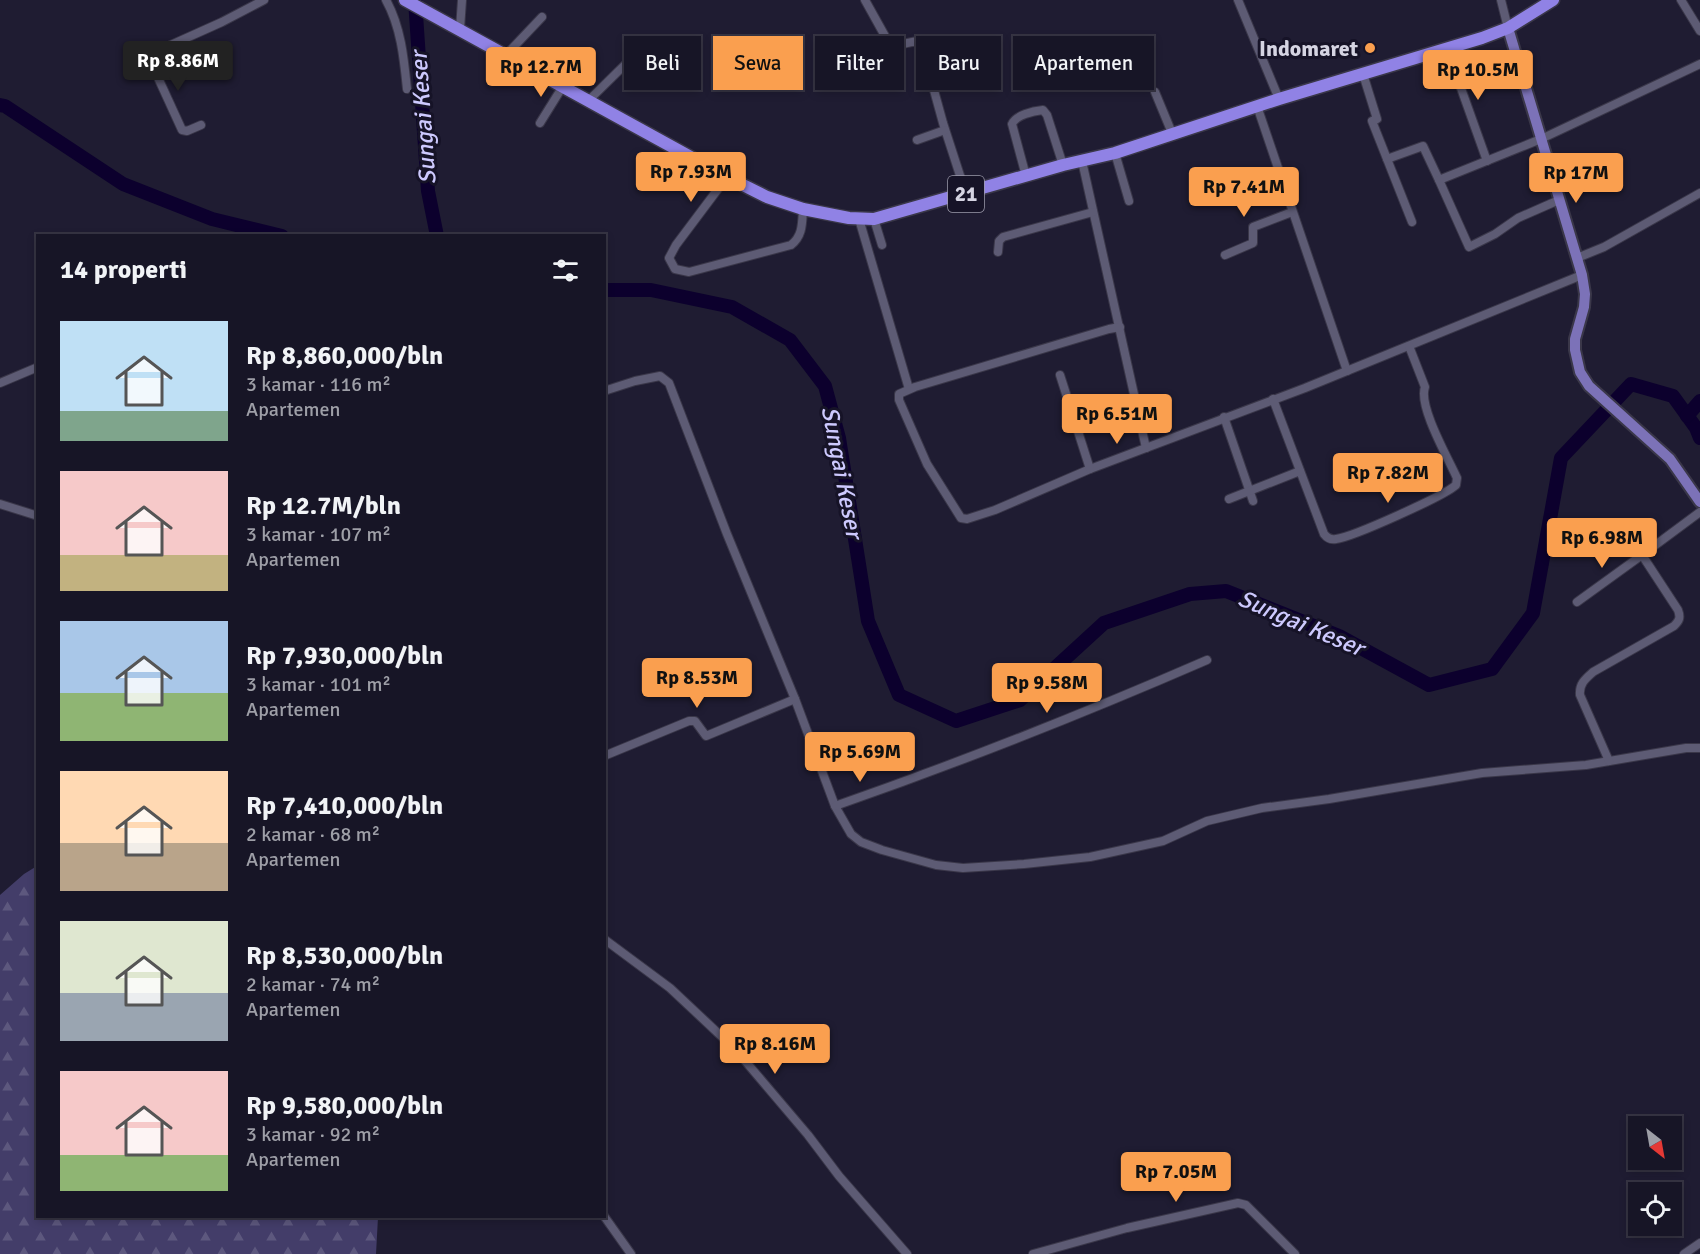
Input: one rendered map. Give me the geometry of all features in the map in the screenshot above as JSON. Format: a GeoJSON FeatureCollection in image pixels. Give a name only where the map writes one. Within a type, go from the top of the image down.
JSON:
{"type":"FeatureCollection","features":[{"type":"Feature","properties":{"kind":"highway","name":"21"},"geometry":{"type":"LineString","coordinates":[[405,0],[727,177],[768,197],[803,210],[859,219],[874,219],[1063,165],[1115,153],[1279,99],[1482,39],[1508,28],[1553,0]]}},
{"type":"Feature","properties":{"kind":"main road"},"geometry":{"type":"LineString","coordinates":[[1508,28],[1582,275],[1585,294],[1575,339],[1577,367],[1582,377],[1596,392],[1670,459],[1700,502]]}},
{"type":"Feature","properties":{"kind":"street"},"geometry":{"type":"LineString","coordinates":[[201,125],[187,131],[182,130],[149,58],[153,53],[264,0]]}},
{"type":"Feature","properties":{"kind":"street"},"geometry":{"type":"LineString","coordinates":[[386,0],[402,49],[407,89]]}},
{"type":"Feature","properties":{"kind":"street"},"geometry":{"type":"LineString","coordinates":[[455,26],[462,0]]}},
{"type":"Feature","properties":{"kind":"street"},"geometry":{"type":"LineString","coordinates":[[866,0],[890,45],[894,47],[916,41],[921,43],[945,130],[966,194]]}},
{"type":"Feature","properties":{"kind":"street"},"geometry":{"type":"LineString","coordinates":[[1238,0],[1279,99]]}},
{"type":"Feature","properties":{"kind":"street"},"geometry":{"type":"LineString","coordinates":[[1500,0],[1508,28]]}},
{"type":"Feature","properties":{"kind":"street"},"geometry":{"type":"LineString","coordinates":[[1681,0],[1700,31]]}},
{"type":"Feature","properties":{"kind":"street"},"geometry":{"type":"LineString","coordinates":[[506,54],[542,17]]}},
{"type":"Feature","properties":{"kind":"street"},"geometry":{"type":"LineString","coordinates":[[1446,49],[1487,160]]}},
{"type":"Feature","properties":{"kind":"street"},"geometry":{"type":"LineString","coordinates":[[1439,180],[1541,139],[1700,64]]}},
{"type":"Feature","properties":{"kind":"street"},"geometry":{"type":"LineString","coordinates":[[589,100],[624,66]]}},
{"type":"Feature","properties":{"kind":"street"},"geometry":{"type":"LineString","coordinates":[[1363,74],[1377,119],[1372,121],[1412,222]]}},
{"type":"Feature","properties":{"kind":"street"},"geometry":{"type":"LineString","coordinates":[[540,123],[563,86]]}},
{"type":"Feature","properties":{"kind":"street"},"geometry":{"type":"LineString","coordinates":[[1155,92],[1172,133]]}},
{"type":"Feature","properties":{"kind":"street"},"geometry":{"type":"LineString","coordinates":[[1257,106],[1347,371]]}},
{"type":"Feature","properties":{"kind":"street"},"geometry":{"type":"LineString","coordinates":[[1026,176],[1011,124],[1015,118],[1039,110],[1043,110],[1047,115],[1063,165]]}},
{"type":"Feature","properties":{"kind":"street"},"geometry":{"type":"LineString","coordinates":[[917,140],[945,130]]}},
{"type":"Feature","properties":{"kind":"street"},"geometry":{"type":"LineString","coordinates":[[1387,159],[1423,146],[1469,247],[1495,234],[1518,218],[1559,200]]}},
{"type":"Feature","properties":{"kind":"street"},"geometry":{"type":"LineString","coordinates":[[1115,153],[1129,201]]}},
{"type":"Feature","properties":{"kind":"street"},"geometry":{"type":"LineString","coordinates":[[1082,161],[1146,448]]}},
{"type":"Feature","properties":{"kind":"street"},"geometry":{"type":"LineString","coordinates":[[727,177],[676,245],[669,258],[675,269],[689,272],[791,244],[797,241],[801,233],[803,210]]}},
{"type":"Feature","properties":{"kind":"street"},"geometry":{"type":"LineString","coordinates":[[1577,258],[1604,247],[1700,193]]}},
{"type":"Feature","properties":{"kind":"street"},"geometry":{"type":"LineString","coordinates":[[998,252],[999,241],[1003,237],[1093,212]]}},
{"type":"Feature","properties":{"kind":"street"},"geometry":{"type":"LineString","coordinates":[[1225,255],[1253,243],[1253,227],[1292,212]]}},
{"type":"Feature","properties":{"kind":"street"},"geometry":{"type":"LineString","coordinates":[[859,219],[909,389]]}},
{"type":"Feature","properties":{"kind":"street"},"geometry":{"type":"LineString","coordinates":[[874,219],[882,245]]}},
{"type":"Feature","properties":{"kind":"street"},"geometry":{"type":"LineString","coordinates":[[1120,327],[909,389],[899,394],[899,400],[927,464],[961,518],[967,519],[980,515],[1090,469],[1347,371],[1582,275]]}},
{"type":"Feature","properties":{"kind":"street"},"geometry":{"type":"LineString","coordinates":[[1273,399],[1324,534],[1329,539],[1336,539],[1356,532],[1420,504],[1456,485],[1457,477],[1427,411],[1423,393],[1425,387],[1409,346]]}},
{"type":"Feature","properties":{"kind":"street"},"geometry":{"type":"LineString","coordinates":[[0,383],[36,368]]}},
{"type":"Feature","properties":{"kind":"street"},"geometry":{"type":"LineString","coordinates":[[1060,375],[1090,469]]}},
{"type":"Feature","properties":{"kind":"street"},"geometry":{"type":"LineString","coordinates":[[606,390],[660,376],[669,383],[727,534],[795,699],[835,806],[851,834],[861,842],[882,850],[936,865],[963,868],[1090,857],[1134,848],[1172,837],[1207,821],[1262,808],[1482,773],[1586,765],[1686,748],[1700,748]]}},
{"type":"Feature","properties":{"kind":"street"},"geometry":{"type":"LineString","coordinates":[[1224,417],[1253,501]]}},
{"type":"Feature","properties":{"kind":"street"},"geometry":{"type":"LineString","coordinates":[[1229,499],[1300,471]]}},
{"type":"Feature","properties":{"kind":"street"},"geometry":{"type":"LineString","coordinates":[[0,504],[36,515]]}},
{"type":"Feature","properties":{"kind":"street"},"geometry":{"type":"LineString","coordinates":[[1577,602],[1700,512]]}},
{"type":"Feature","properties":{"kind":"street"},"geometry":{"type":"LineString","coordinates":[[1610,761],[1580,695],[1583,681],[1593,672],[1674,626],[1680,616],[1642,555]]}},
{"type":"Feature","properties":{"kind":"street"},"geometry":{"type":"LineString","coordinates":[[835,806],[1099,707],[1207,660]]}},
{"type":"Feature","properties":{"kind":"street"},"geometry":{"type":"LineString","coordinates":[[606,755],[689,721],[695,721],[706,736],[795,699]]}},
{"type":"Feature","properties":{"kind":"street"},"geometry":{"type":"LineString","coordinates":[[606,940],[670,988],[735,1049],[907,1254]]}},
{"type":"Feature","properties":{"kind":"street"},"geometry":{"type":"LineString","coordinates":[[1034,1254],[1137,1226],[1242,1203],[1295,1254]]}},
{"type":"Feature","properties":{"kind":"street"},"geometry":{"type":"LineString","coordinates":[[605,1218],[631,1254]]}},
{"type":"Feature","properties":{"kind":"street"},"geometry":{"type":"LineString","coordinates":[[1684,1254],[1700,1243]]}},
{"type":"Feature","properties":{"kind":"green space"},"geometry":{"type":"Polygon","coordinates":[[[36,867],[36,1218],[378,1218],[376,1254],[0,1254],[0,895],[36,867]]]}},
{"type":"Feature","properties":{"kind":"waterway","name":"Sungai Keser"},"geometry":{"type":"LineString","coordinates":[[415,0],[428,191],[437,234]]}},
{"type":"Feature","properties":{"kind":"waterway"},"geometry":{"type":"LineString","coordinates":[[0,105],[5,106],[123,184],[212,219],[274,234]]}},
{"type":"Feature","properties":{"kind":"waterway","name":"Sungai Keser"},"geometry":{"type":"LineString","coordinates":[[606,290],[651,290],[732,307],[790,340],[825,386],[839,438],[868,621],[899,695],[956,721],[1020,700],[1104,623],[1190,594],[1226,591],[1339,636],[1429,685],[1492,669],[1533,613],[1561,458],[1631,384],[1673,396],[1696,428],[1700,438]]}},
{"type":"Feature","properties":{"kind":"waterway"},"geometry":{"type":"LineString","coordinates":[[1687,416],[1700,401]]}},
{"type":"Feature","properties":{"kind":"place","name":"Indomaret"},"geometry":{"type":"Point","coordinates":[1370,48]}}]}
